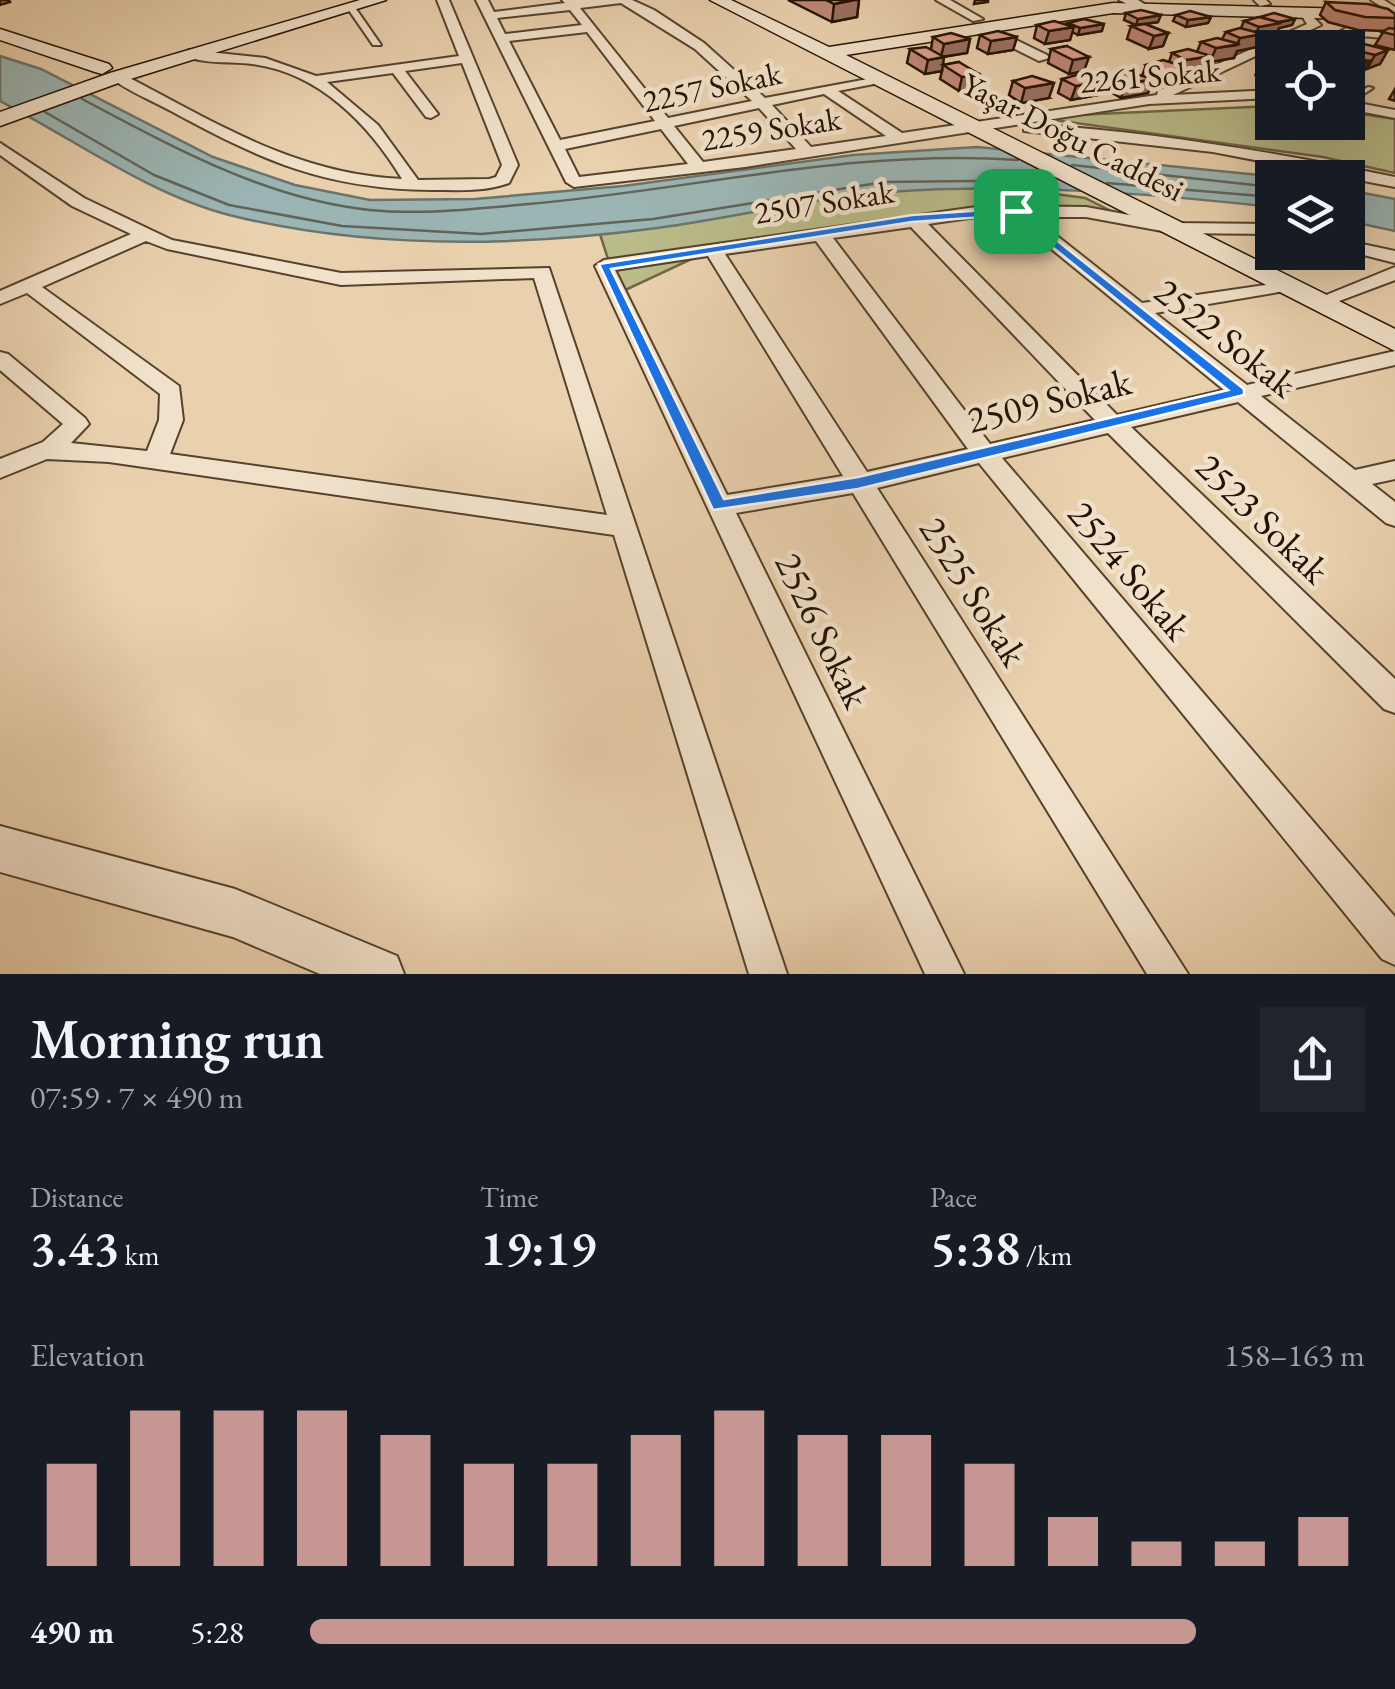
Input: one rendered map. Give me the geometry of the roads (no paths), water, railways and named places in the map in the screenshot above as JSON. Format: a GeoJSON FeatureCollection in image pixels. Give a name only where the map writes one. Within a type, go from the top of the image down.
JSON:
{"type":"FeatureCollection","features":[{"type":"Feature","properties":{"kind":"main road"},"geometry":{"type":"LineString","coordinates":[[0,104],[343,4],[378,0]]}},
{"type":"Feature","properties":{"kind":"main road","name":"Yaşar Doğu Caddesi"},"geometry":{"type":"LineString","coordinates":[[718,0],[1395,341]]}},
{"type":"Feature","properties":{"kind":"main road"},"geometry":{"type":"LineString","coordinates":[[981,24],[1116,0]]}},
{"type":"Feature","properties":{"kind":"main road"},"geometry":{"type":"LineString","coordinates":[[816,48],[1139,2],[1262,2],[1390,9]]}},
{"type":"Feature","properties":{"kind":"main road"},"geometry":{"type":"LineString","coordinates":[[1139,2],[1308,18],[1390,9]]}},
{"type":"Feature","properties":{"kind":"main road"},"geometry":{"type":"LineString","coordinates":[[0,119],[100,76],[189,54],[343,4]]}},
{"type":"Feature","properties":{"kind":"main road"},"geometry":{"type":"LineString","coordinates":[[0,34],[100,76]]}},
{"type":"Feature","properties":{"kind":"street"},"geometry":{"type":"LineString","coordinates":[[100,76],[286,162],[339,176],[414,186],[492,184],[503,180],[510,165],[443,0]]}},
{"type":"Feature","properties":{"kind":"street"},"geometry":{"type":"LineString","coordinates":[[482,0],[556,146]]}},
{"type":"Feature","properties":{"kind":"street"},"geometry":{"type":"LineString","coordinates":[[489,16],[571,3],[622,0],[668,22],[764,104],[807,152]]}},
{"type":"Feature","properties":{"kind":"street"},"geometry":{"type":"LineString","coordinates":[[942,0],[1043,58]]}},
{"type":"Feature","properties":{"kind":"street"},"geometry":{"type":"LineString","coordinates":[[571,3],[699,168]]}},
{"type":"Feature","properties":{"kind":"street"},"geometry":{"type":"LineString","coordinates":[[343,4],[376,42]]}},
{"type":"Feature","properties":{"kind":"street"},"geometry":{"type":"LineString","coordinates":[[1149,100],[1308,18],[1345,30]]}},
{"type":"Feature","properties":{"kind":"street"},"geometry":{"type":"LineString","coordinates":[[500,38],[591,28]]}},
{"type":"Feature","properties":{"kind":"street"},"geometry":{"type":"LineString","coordinates":[[1365,32],[1395,35]]}},
{"type":"Feature","properties":{"kind":"street"},"geometry":{"type":"LineString","coordinates":[[189,54],[272,63],[313,80],[384,141],[414,186]]}},
{"type":"Feature","properties":{"kind":"street"},"geometry":{"type":"LineString","coordinates":[[313,80],[468,59]]}},
{"type":"Feature","properties":{"kind":"street"},"geometry":{"type":"LineString","coordinates":[[397,70],[431,114]]}},
{"type":"Feature","properties":{"kind":"street","name":"2257 Sokak"},"geometry":{"type":"LineString","coordinates":[[556,146],[879,79]]}},
{"type":"Feature","properties":{"kind":"street"},"geometry":{"type":"LineString","coordinates":[[827,90],[899,138]]}},
{"type":"Feature","properties":{"kind":"street","name":"2261 Sokak"},"geometry":{"type":"LineString","coordinates":[[974,126],[1149,100],[1255,95]]}},
{"type":"Feature","properties":{"kind":"street"},"geometry":{"type":"LineString","coordinates":[[1365,108],[1395,114]]}},
{"type":"Feature","properties":{"kind":"street"},"geometry":{"type":"LineString","coordinates":[[974,126],[1087,131],[1287,161],[1395,182]]}},
{"type":"Feature","properties":{"kind":"street","name":"2259 Sokak"},"geometry":{"type":"LineString","coordinates":[[556,146],[574,182],[699,168],[974,126]]}},
{"type":"Feature","properties":{"kind":"street"},"geometry":{"type":"LineString","coordinates":[[0,148],[78,202],[167,244],[341,280],[542,272],[768,974]]}},
{"type":"Feature","properties":{"kind":"street","name":"2507 Sokak"},"geometry":{"type":"LineString","coordinates":[[604,266],[912,219],[1016,211],[1086,212],[1173,228],[1255,229]]}},
{"type":"Feature","properties":{"kind":"street","name":"2522 Sokak"},"geometry":{"type":"LineString","coordinates":[[1016,211],[1395,516]]}},
{"type":"Feature","properties":{"kind":"street","name":"2523 Sokak"},"geometry":{"type":"LineString","coordinates":[[912,219],[1113,424],[1395,699]]}},
{"type":"Feature","properties":{"kind":"street","name":"2524 Sokak"},"geometry":{"type":"LineString","coordinates":[[820,233],[984,454],[1395,946]]}},
{"type":"Feature","properties":{"kind":"street"},"geometry":{"type":"LineString","coordinates":[[0,298],[146,234]]}},
{"type":"Feature","properties":{"kind":"street","name":"2525 Sokak"},"geometry":{"type":"LineString","coordinates":[[713,249],[1169,974]]}},
{"type":"Feature","properties":{"kind":"street"},"geometry":{"type":"LineString","coordinates":[[1365,250],[1395,257]]}},
{"type":"Feature","properties":{"kind":"street","name":"2526 Sokak"},"geometry":{"type":"LineString","coordinates":[[604,266],[945,974]]}},
{"type":"Feature","properties":{"kind":"street"},"geometry":{"type":"LineString","coordinates":[[1319,302],[1395,273]]}},
{"type":"Feature","properties":{"kind":"street"},"geometry":{"type":"LineString","coordinates":[[1135,310],[1285,285]]}},
{"type":"Feature","properties":{"kind":"street"},"geometry":{"type":"LineString","coordinates":[[28,286],[172,390],[171,420],[156,460]]}},
{"type":"Feature","properties":{"kind":"street","name":"2509 Sokak"},"geometry":{"type":"LineString","coordinates":[[719,506],[858,483],[1395,358]]}},
{"type":"Feature","properties":{"kind":"street"},"geometry":{"type":"LineString","coordinates":[[0,359],[77,424],[49,450],[0,469]]}},
{"type":"Feature","properties":{"kind":"street"},"geometry":{"type":"LineString","coordinates":[[49,450],[156,460],[625,527]]}},
{"type":"Feature","properties":{"kind":"street"},"geometry":{"type":"LineString","coordinates":[[1350,480],[1395,470]]}},
{"type":"Feature","properties":{"kind":"street"},"geometry":{"type":"LineString","coordinates":[[0,849],[235,912],[379,974]]}},
{"type":"Feature","properties":{"kind":"lane"},"geometry":{"type":"LineString","coordinates":[[1365,92],[1370,88]]}},
{"type":"Feature","properties":{"kind":"water"},"geometry":{"type":"Polygon","coordinates":[[[0,56],[41,69],[213,157],[295,185],[370,200],[475,199],[623,186],[853,155],[977,147],[1255,175],[1255,205],[1081,191],[936,189],[859,195],[604,234],[497,241],[389,240],[282,226],[199,206],[140,180],[0,101],[0,56]]]}},
{"type":"Feature","properties":{"kind":"water"},"geometry":{"type":"Polygon","coordinates":[[[1365,193],[1395,199],[1395,231],[1365,225],[1365,193]]]}}]}
